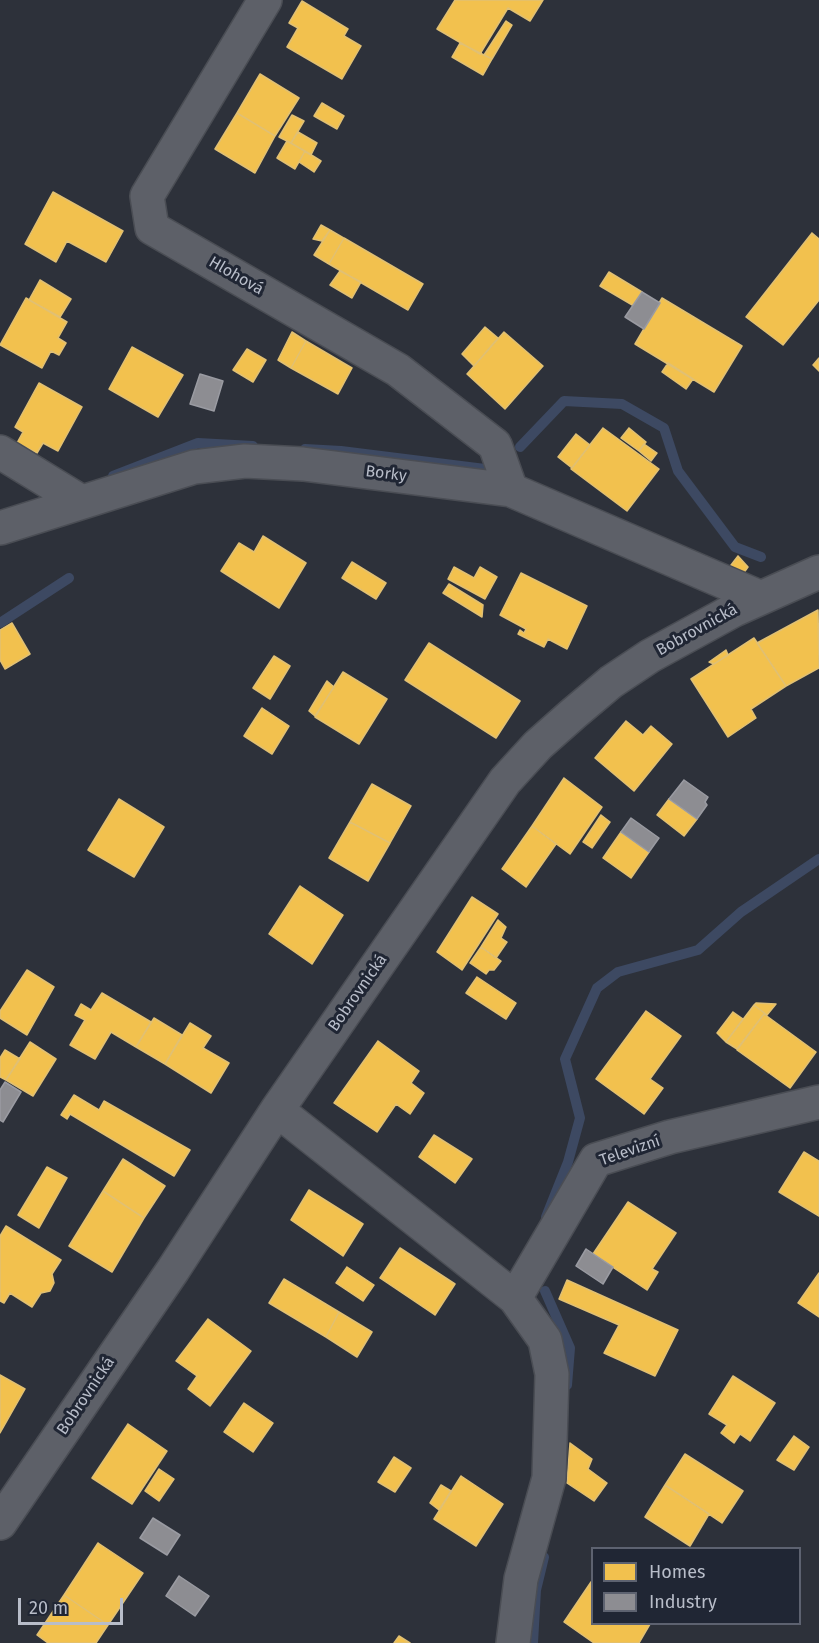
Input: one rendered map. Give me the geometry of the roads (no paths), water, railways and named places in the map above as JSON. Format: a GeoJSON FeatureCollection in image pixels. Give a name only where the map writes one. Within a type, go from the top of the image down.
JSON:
{"type":"FeatureCollection","features":[{"type":"Feature","properties":{"kind":"street","name":"Hlohová"},"geometry":{"type":"LineString","coordinates":[[265,0],[147,196],[152,228],[398,370],[495,445],[511,490]]}},
{"type":"Feature","properties":{"kind":"street"},"geometry":{"type":"LineString","coordinates":[[0,452],[80,501]]}},
{"type":"Feature","properties":{"kind":"street","name":"Borky"},"geometry":{"type":"LineString","coordinates":[[0,528],[194,467],[245,461],[314,465],[511,490],[759,597]]}},
{"type":"Feature","properties":{"kind":"street","name":"Bobrovnická"},"geometry":{"type":"LineString","coordinates":[[0,1523],[173,1270],[277,1110],[505,781],[538,745],[611,682],[650,656],[759,597],[819,572]]}},
{"type":"Feature","properties":{"kind":"street","name":"Televizní"},"geometry":{"type":"LineString","coordinates":[[515,1298],[596,1160],[670,1137],[819,1102]]}},
{"type":"Feature","properties":{"kind":"street"},"geometry":{"type":"LineString","coordinates":[[277,1110],[515,1298],[545,1340],[552,1374],[549,1478],[521,1579],[513,1643]]}},
{"type":"Feature","properties":{"kind":"waterway"},"geometry":{"type":"LineString","coordinates":[[520,447],[564,401],[622,404],[664,428],[678,471],[735,547],[761,557]]}},
{"type":"Feature","properties":{"kind":"waterway"},"geometry":{"type":"LineString","coordinates":[[113,476],[198,443],[253,446]]}},
{"type":"Feature","properties":{"kind":"waterway"},"geometry":{"type":"LineString","coordinates":[[305,449],[341,451],[493,470]]}},
{"type":"Feature","properties":{"kind":"waterway"},"geometry":{"type":"LineString","coordinates":[[0,623],[69,578]]}},
{"type":"Feature","properties":{"kind":"waterway"},"geometry":{"type":"LineString","coordinates":[[546,1217],[568,1162],[580,1118],[565,1059],[597,988],[618,972],[698,950],[741,912],[819,859]]}},
{"type":"Feature","properties":{"kind":"waterway"},"geometry":{"type":"LineString","coordinates":[[545,1291],[570,1348],[567,1385]]}},
{"type":"Feature","properties":{"kind":"waterway"},"geometry":{"type":"LineString","coordinates":[[533,1643],[536,1590],[544,1557]]}}]}
